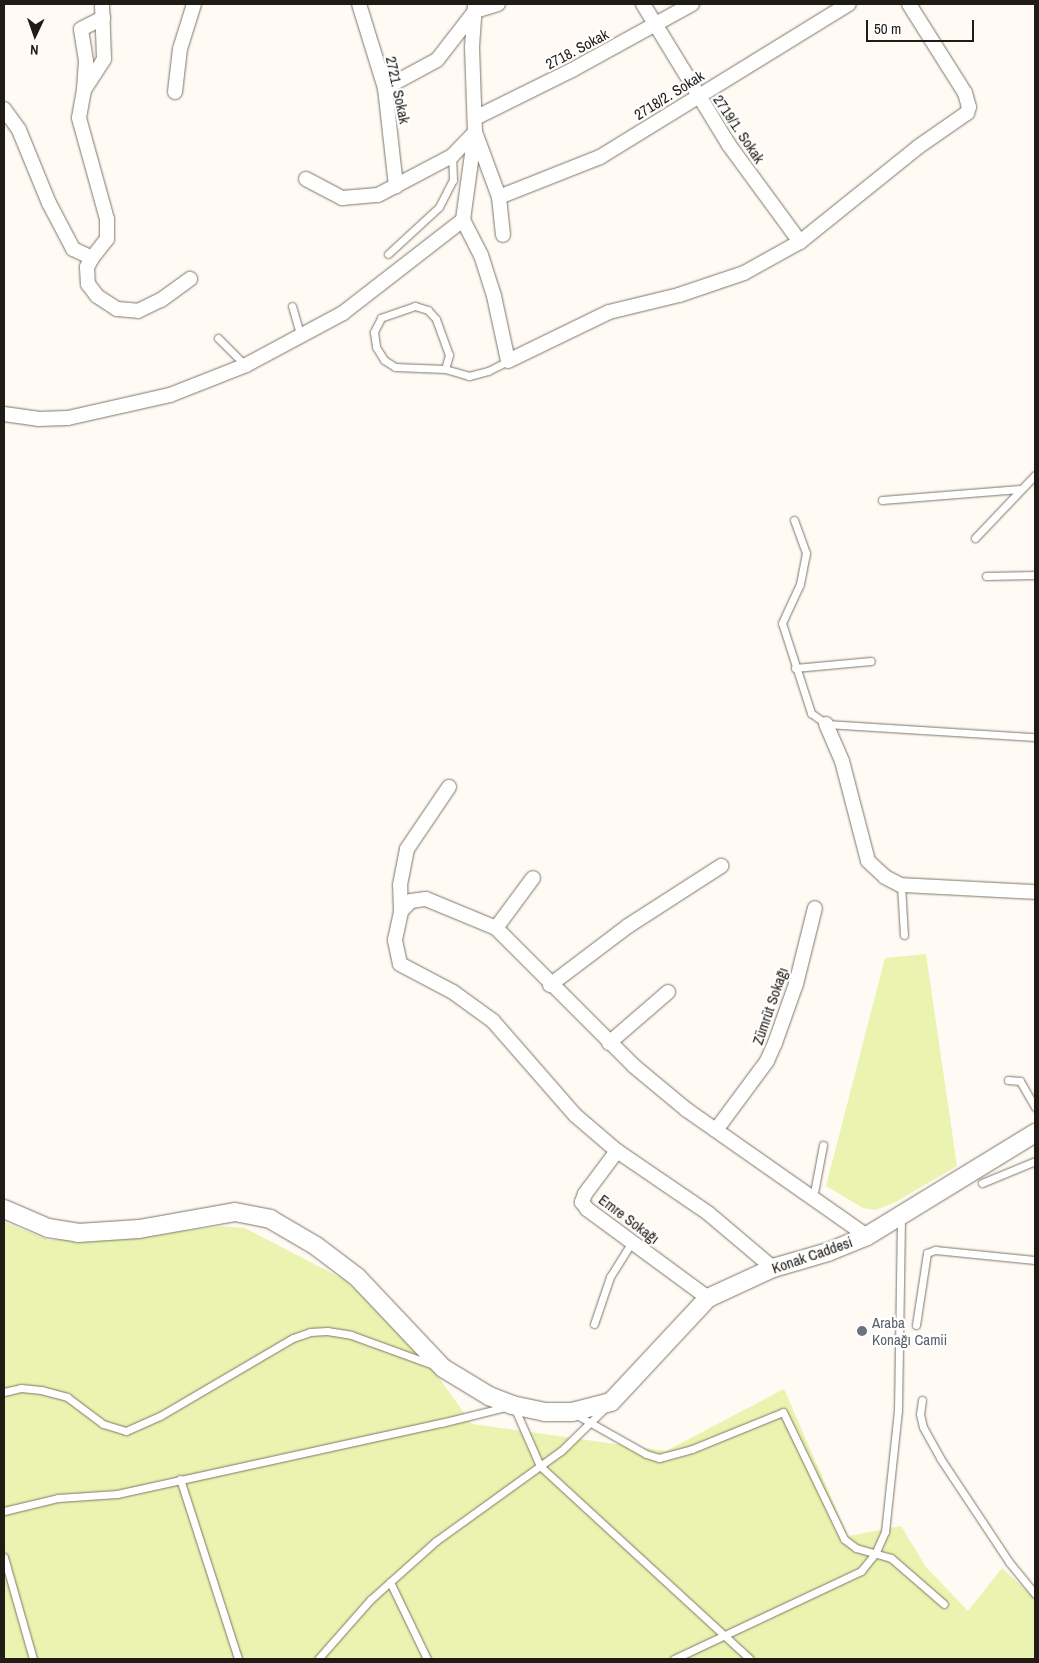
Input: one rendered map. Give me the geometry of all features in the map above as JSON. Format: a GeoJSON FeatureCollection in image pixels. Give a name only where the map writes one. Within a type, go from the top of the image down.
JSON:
{"type":"FeatureCollection","features":[{"type":"Feature","properties":{"kind":"street"},"geometry":{"type":"LineString","coordinates":[[84,90],[104,59],[102,4]]}},
{"type":"Feature","properties":{"kind":"street"},"geometry":{"type":"LineString","coordinates":[[176,92],[191,9],[178,4]]}},
{"type":"Feature","properties":{"kind":"street","name":"2721. Sokak"},"geometry":{"type":"LineString","coordinates":[[359,4],[385,88],[396,186]]}},
{"type":"Feature","properties":{"kind":"street"},"geometry":{"type":"LineString","coordinates":[[385,88],[437,60],[475,8],[498,4]]}},
{"type":"Feature","properties":{"kind":"street","name":"2719/1. Sokak"},"geometry":{"type":"LineString","coordinates":[[643,4],[697,96],[800,242]]}},
{"type":"Feature","properties":{"kind":"street","name":"2718. Sokak"},"geometry":{"type":"LineString","coordinates":[[306,179],[342,198],[378,195],[452,156],[475,125],[656,26],[692,4]]}},
{"type":"Feature","properties":{"kind":"street","name":"2718/2. Sokak"},"geometry":{"type":"LineString","coordinates":[[499,197],[600,157],[849,4]]}},
{"type":"Feature","properties":{"kind":"street"},"geometry":{"type":"LineString","coordinates":[[475,8],[472,47],[475,125],[463,220],[481,255],[494,296],[508,361],[609,312],[679,295],[744,273],[800,242],[918,147],[967,114],[969,107],[965,93],[909,4]]}},
{"type":"Feature","properties":{"kind":"street"},"geometry":{"type":"LineString","coordinates":[[103,18],[81,29],[86,61],[84,90],[79,118],[107,219],[107,239],[92,258],[87,268],[88,284],[97,296],[116,309],[138,311],[161,300],[190,279]]}},
{"type":"Feature","properties":{"kind":"street"},"geometry":{"type":"LineString","coordinates":[[4,109],[19,130],[49,203],[73,249],[92,258]]}},
{"type":"Feature","properties":{"kind":"street"},"geometry":{"type":"LineString","coordinates":[[475,125],[499,197],[503,235]]}},
{"type":"Feature","properties":{"kind":"street"},"geometry":{"type":"LineString","coordinates":[[4,414],[38,419],[68,418],[170,395],[246,365],[301,338],[343,313],[463,220]]}},
{"type":"Feature","properties":{"kind":"street"},"geometry":{"type":"LineString","coordinates":[[826,724],[842,761],[868,861],[885,877],[901,885],[1035,892]]}},
{"type":"Feature","properties":{"kind":"street"},"geometry":{"type":"LineString","coordinates":[[449,787],[407,849],[400,885],[401,911],[396,940],[400,964],[453,992],[493,1021],[554,1094],[617,1151],[708,1213],[773,1268]]}},
{"type":"Feature","properties":{"kind":"street"},"geometry":{"type":"LineString","coordinates":[[550,985],[628,926],[721,866]]}},
{"type":"Feature","properties":{"kind":"street"},"geometry":{"type":"LineString","coordinates":[[496,928],[533,878]]}},
{"type":"Feature","properties":{"kind":"street"},"geometry":{"type":"LineString","coordinates":[[401,911],[411,901],[426,899],[496,928],[609,1043],[686,1110],[867,1236]]}},
{"type":"Feature","properties":{"kind":"street","name":"Zümrüt Sokağı"},"geometry":{"type":"LineString","coordinates":[[716,1130],[773,1049],[796,984],[815,908]]}},
{"type":"Feature","properties":{"kind":"street"},"geometry":{"type":"LineString","coordinates":[[609,1043],[668,992]]}},
{"type":"Feature","properties":{"kind":"street","name":"Konak Caddesi"},"geometry":{"type":"LineString","coordinates":[[611,1402],[708,1298],[773,1268],[828,1252],[867,1236],[1035,1133]]}},
{"type":"Feature","properties":{"kind":"street","name":"Emre Sokağı"},"geometry":{"type":"LineString","coordinates":[[617,1151],[582,1202],[587,1210],[708,1298]]}},
{"type":"Feature","properties":{"kind":"street"},"geometry":{"type":"LineString","coordinates":[[4,1209],[48,1228],[78,1233],[139,1229],[235,1212],[270,1219],[316,1246],[357,1277],[444,1368],[489,1396],[545,1412],[572,1412],[611,1402]]}},
{"type":"Feature","properties":{"kind":"lane"},"geometry":{"type":"LineString","coordinates":[[388,254],[439,206],[453,180],[452,156]]}},
{"type":"Feature","properties":{"kind":"lane"},"geometry":{"type":"LineString","coordinates":[[292,306],[301,338]]}},
{"type":"Feature","properties":{"kind":"lane"},"geometry":{"type":"LineString","coordinates":[[445,369],[449,355],[436,319],[428,310],[415,306],[380,318],[374,332],[376,348],[384,360],[395,367],[445,369],[469,376],[488,371],[508,361]]}},
{"type":"Feature","properties":{"kind":"lane"},"geometry":{"type":"LineString","coordinates":[[218,338],[246,365]]}},
{"type":"Feature","properties":{"kind":"lane"},"geometry":{"type":"LineString","coordinates":[[975,538],[1035,475]]}},
{"type":"Feature","properties":{"kind":"lane"},"geometry":{"type":"LineString","coordinates":[[882,500],[1020,489]]}},
{"type":"Feature","properties":{"kind":"lane"},"geometry":{"type":"LineString","coordinates":[[794,520],[806,552],[800,584],[782,624],[811,713],[826,724],[1035,737]]}},
{"type":"Feature","properties":{"kind":"lane"},"geometry":{"type":"LineString","coordinates":[[986,576],[1035,575]]}},
{"type":"Feature","properties":{"kind":"lane"},"geometry":{"type":"LineString","coordinates":[[795,668],[871,662]]}},
{"type":"Feature","properties":{"kind":"lane"},"geometry":{"type":"LineString","coordinates":[[901,885],[904,935]]}},
{"type":"Feature","properties":{"kind":"lane"},"geometry":{"type":"LineString","coordinates":[[1008,1080],[1020,1081],[1035,1107]]}},
{"type":"Feature","properties":{"kind":"lane"},"geometry":{"type":"LineString","coordinates":[[813,1198],[823,1145]]}},
{"type":"Feature","properties":{"kind":"lane"},"geometry":{"type":"LineString","coordinates":[[982,1184],[1035,1161]]}},
{"type":"Feature","properties":{"kind":"lane"},"geometry":{"type":"LineString","coordinates":[[674,1659],[861,1571],[875,1554],[885,1532],[898,1410],[901,1216]]}},
{"type":"Feature","properties":{"kind":"lane"},"geometry":{"type":"LineString","coordinates":[[594,1324],[610,1277],[631,1243]]}},
{"type":"Feature","properties":{"kind":"lane"},"geometry":{"type":"LineString","coordinates":[[916,1325],[927,1253],[935,1250],[1035,1260]]}},
{"type":"Feature","properties":{"kind":"lane"},"geometry":{"type":"LineString","coordinates":[[4,1392],[21,1388],[41,1390],[67,1397],[103,1424],[126,1431],[160,1416],[293,1338],[310,1332],[327,1330],[351,1335],[402,1356],[444,1368]]}},
{"type":"Feature","properties":{"kind":"lane"},"geometry":{"type":"LineString","coordinates":[[922,1400],[920,1414],[923,1427],[940,1458],[1009,1562],[1035,1594]]}},
{"type":"Feature","properties":{"kind":"lane"},"geometry":{"type":"LineString","coordinates":[[318,1659],[370,1600],[436,1541],[540,1466],[592,1424],[611,1402]]}},
{"type":"Feature","properties":{"kind":"lane"},"geometry":{"type":"LineString","coordinates":[[4,1510],[58,1498],[117,1494],[441,1424],[512,1404],[540,1466],[722,1636],[750,1659]]}},
{"type":"Feature","properties":{"kind":"lane"},"geometry":{"type":"LineString","coordinates":[[572,1412],[646,1454],[659,1458],[692,1449],[783,1412],[844,1539],[856,1548],[891,1558],[944,1604]]}},
{"type":"Feature","properties":{"kind":"lane"},"geometry":{"type":"LineString","coordinates":[[180,1479],[238,1659]]}},
{"type":"Feature","properties":{"kind":"lane"},"geometry":{"type":"LineString","coordinates":[[4,1557],[33,1659]]}},
{"type":"Feature","properties":{"kind":"lane"},"geometry":{"type":"LineString","coordinates":[[390,1582],[427,1659]]}},
{"type":"Feature","properties":{"kind":"green space"},"geometry":{"type":"Polygon","coordinates":[[[926,954],[957,1166],[894,1203],[875,1210],[863,1208],[826,1186],[885,958],[926,954]]]}},
{"type":"Feature","properties":{"kind":"green space"},"geometry":{"type":"Polygon","coordinates":[[[4,1222],[49,1240],[138,1237],[222,1226],[245,1228],[345,1280],[422,1354],[472,1424],[666,1451],[784,1389],[848,1536],[901,1526],[926,1567],[968,1611],[1002,1568],[1035,1598],[1035,1659],[4,1659],[4,1222]]]}},
{"type":"Feature","properties":{"kind":"place","name":"Araba Konağı Camii"},"geometry":{"type":"Point","coordinates":[862,1331]}}]}
